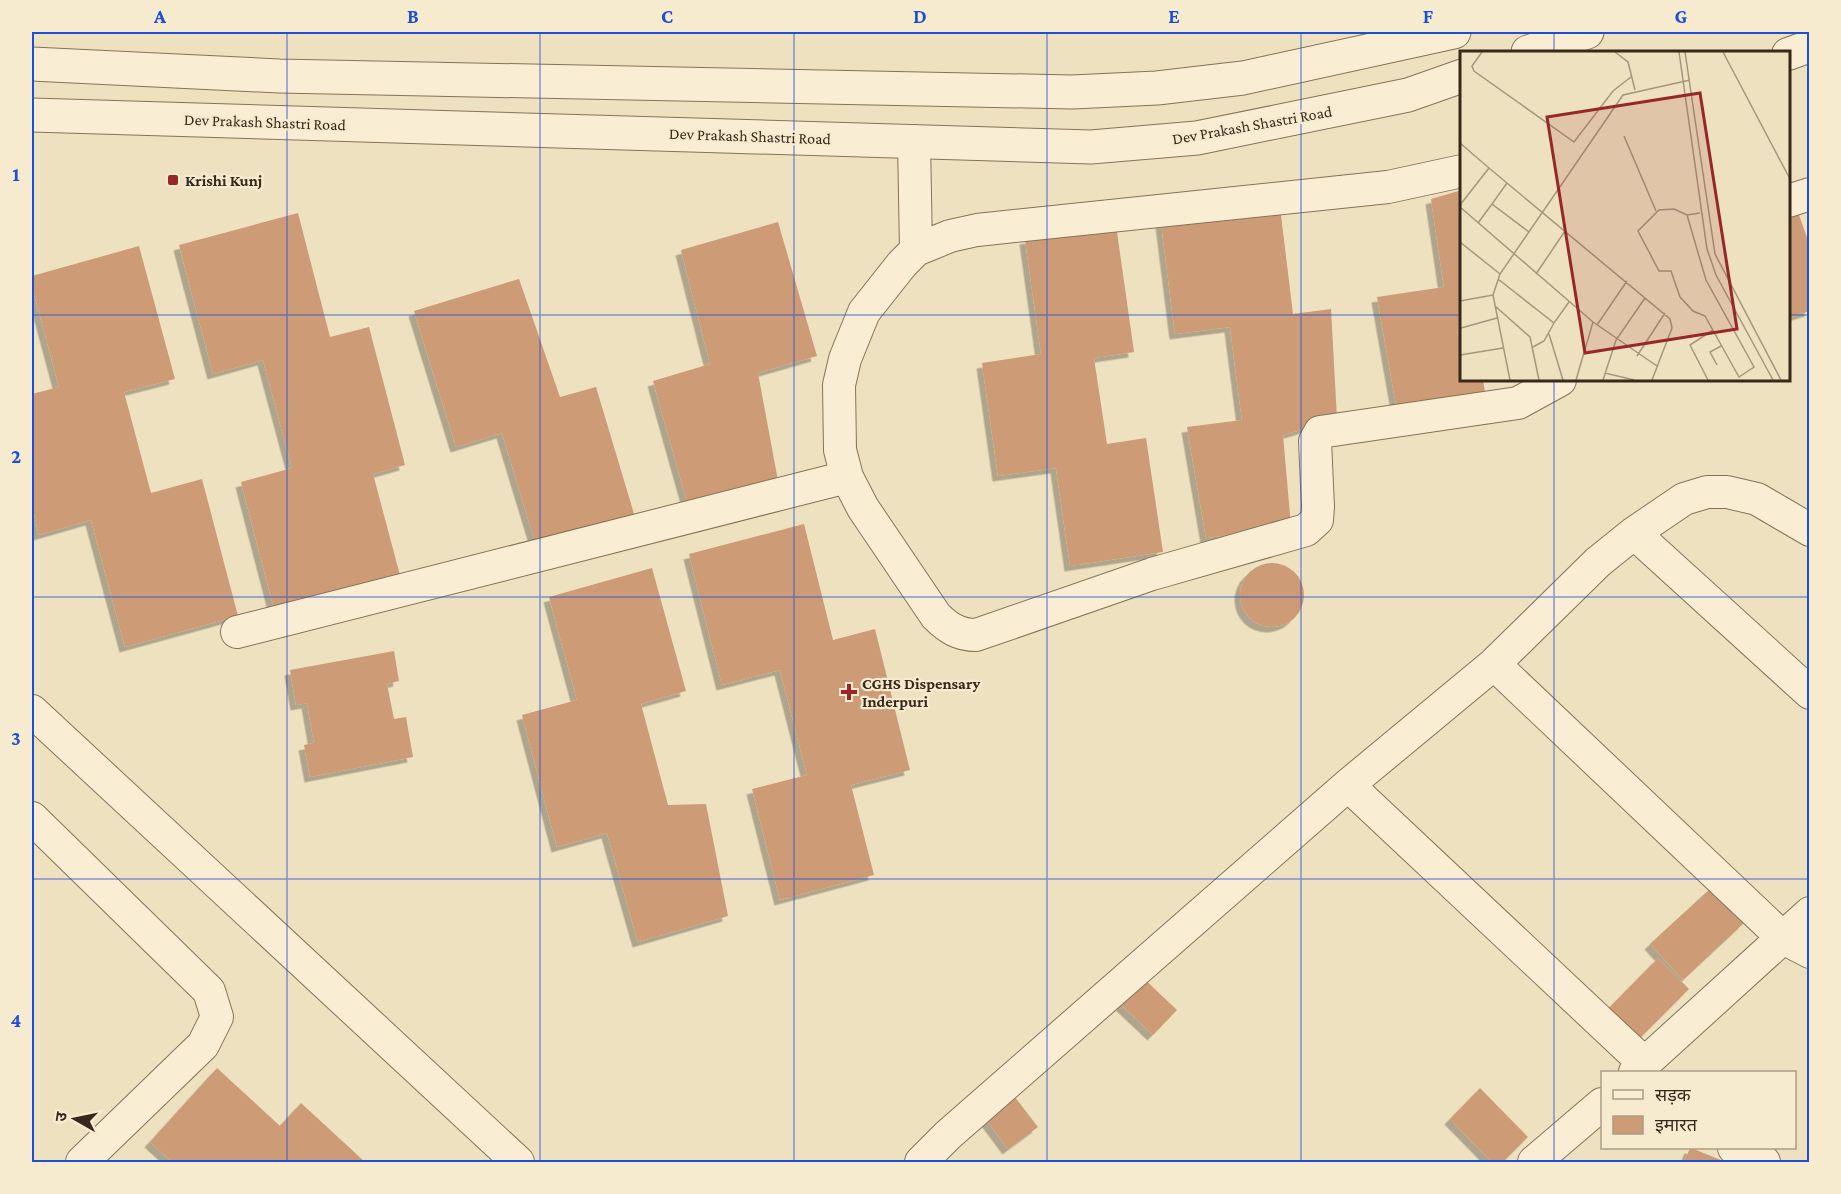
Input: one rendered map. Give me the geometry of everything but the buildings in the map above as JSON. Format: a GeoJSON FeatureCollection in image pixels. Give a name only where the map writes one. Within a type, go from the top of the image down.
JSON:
{"type":"FeatureCollection","features":[{"type":"Feature","properties":{"kind":"street"},"geometry":{"type":"LineString","coordinates":[[32,64],[279,76],[1072,92],[1157,88],[1243,78],[1454,32]]}},
{"type":"Feature","properties":{"kind":"street"},"geometry":{"type":"LineString","coordinates":[[1531,51],[1587,32]]}},
{"type":"Feature","properties":{"kind":"street"},"geometry":{"type":"LineString","coordinates":[[1790,53],[1809,46]]}},
{"type":"Feature","properties":{"kind":"street","name":"Dev Prakash Shastri Road"},"geometry":{"type":"LineString","coordinates":[[32,115],[1091,147],[1197,138],[1408,95],[1460,76]]}},
{"type":"Feature","properties":{"kind":"street"},"geometry":{"type":"LineString","coordinates":[[914,141],[916,250]]}},
{"type":"Feature","properties":{"kind":"street"},"geometry":{"type":"LineString","coordinates":[[1460,171],[1388,188],[977,230],[950,236],[916,250],[882,287],[864,312],[845,359],[839,386],[839,419],[840,450],[847,477],[863,508],[936,616],[947,627],[965,635],[976,635],[1152,574],[1306,530],[1317,520],[1315,441],[1320,432],[1518,403],[1558,381]]}},
{"type":"Feature","properties":{"kind":"street"},"geometry":{"type":"LineString","coordinates":[[1790,200],[1809,194]]}},
{"type":"Feature","properties":{"kind":"street"},"geometry":{"type":"LineString","coordinates":[[237,632],[847,477]]}},
{"type":"Feature","properties":{"kind":"street"},"geometry":{"type":"LineString","coordinates":[[921,1162],[948,1135],[1348,785],[1494,664],[1598,562],[1634,532],[1684,499],[1707,492],[1727,492],[1757,500],[1809,530]]}},
{"type":"Feature","properties":{"kind":"street"},"geometry":{"type":"LineString","coordinates":[[1634,532],[1809,693]]}},
{"type":"Feature","properties":{"kind":"street"},"geometry":{"type":"LineString","coordinates":[[1494,664],[1796,945]]}},
{"type":"Feature","properties":{"kind":"street"},"geometry":{"type":"LineString","coordinates":[[32,711],[519,1162]]}},
{"type":"Feature","properties":{"kind":"street"},"geometry":{"type":"LineString","coordinates":[[1348,785],[1639,1068],[1796,945],[1809,913]]}},
{"type":"Feature","properties":{"kind":"street"},"geometry":{"type":"LineString","coordinates":[[32,818],[209,991],[217,1017],[203,1045],[82,1162]]}},
{"type":"Feature","properties":{"kind":"street"},"geometry":{"type":"LineString","coordinates":[[1534,1162],[1601,1105]]}},
{"type":"Feature","properties":{"kind":"street"},"geometry":{"type":"LineString","coordinates":[[1736,1149],[1764,1162]]}},
{"type":"Feature","properties":{"kind":"place","name":"Krishi Kunj"},"geometry":{"type":"Point","coordinates":[173,180]}},
{"type":"Feature","properties":{"kind":"place","name":"CGHS Dispensary Inderpuri"},"geometry":{"type":"Point","coordinates":[849,692]}}]}
